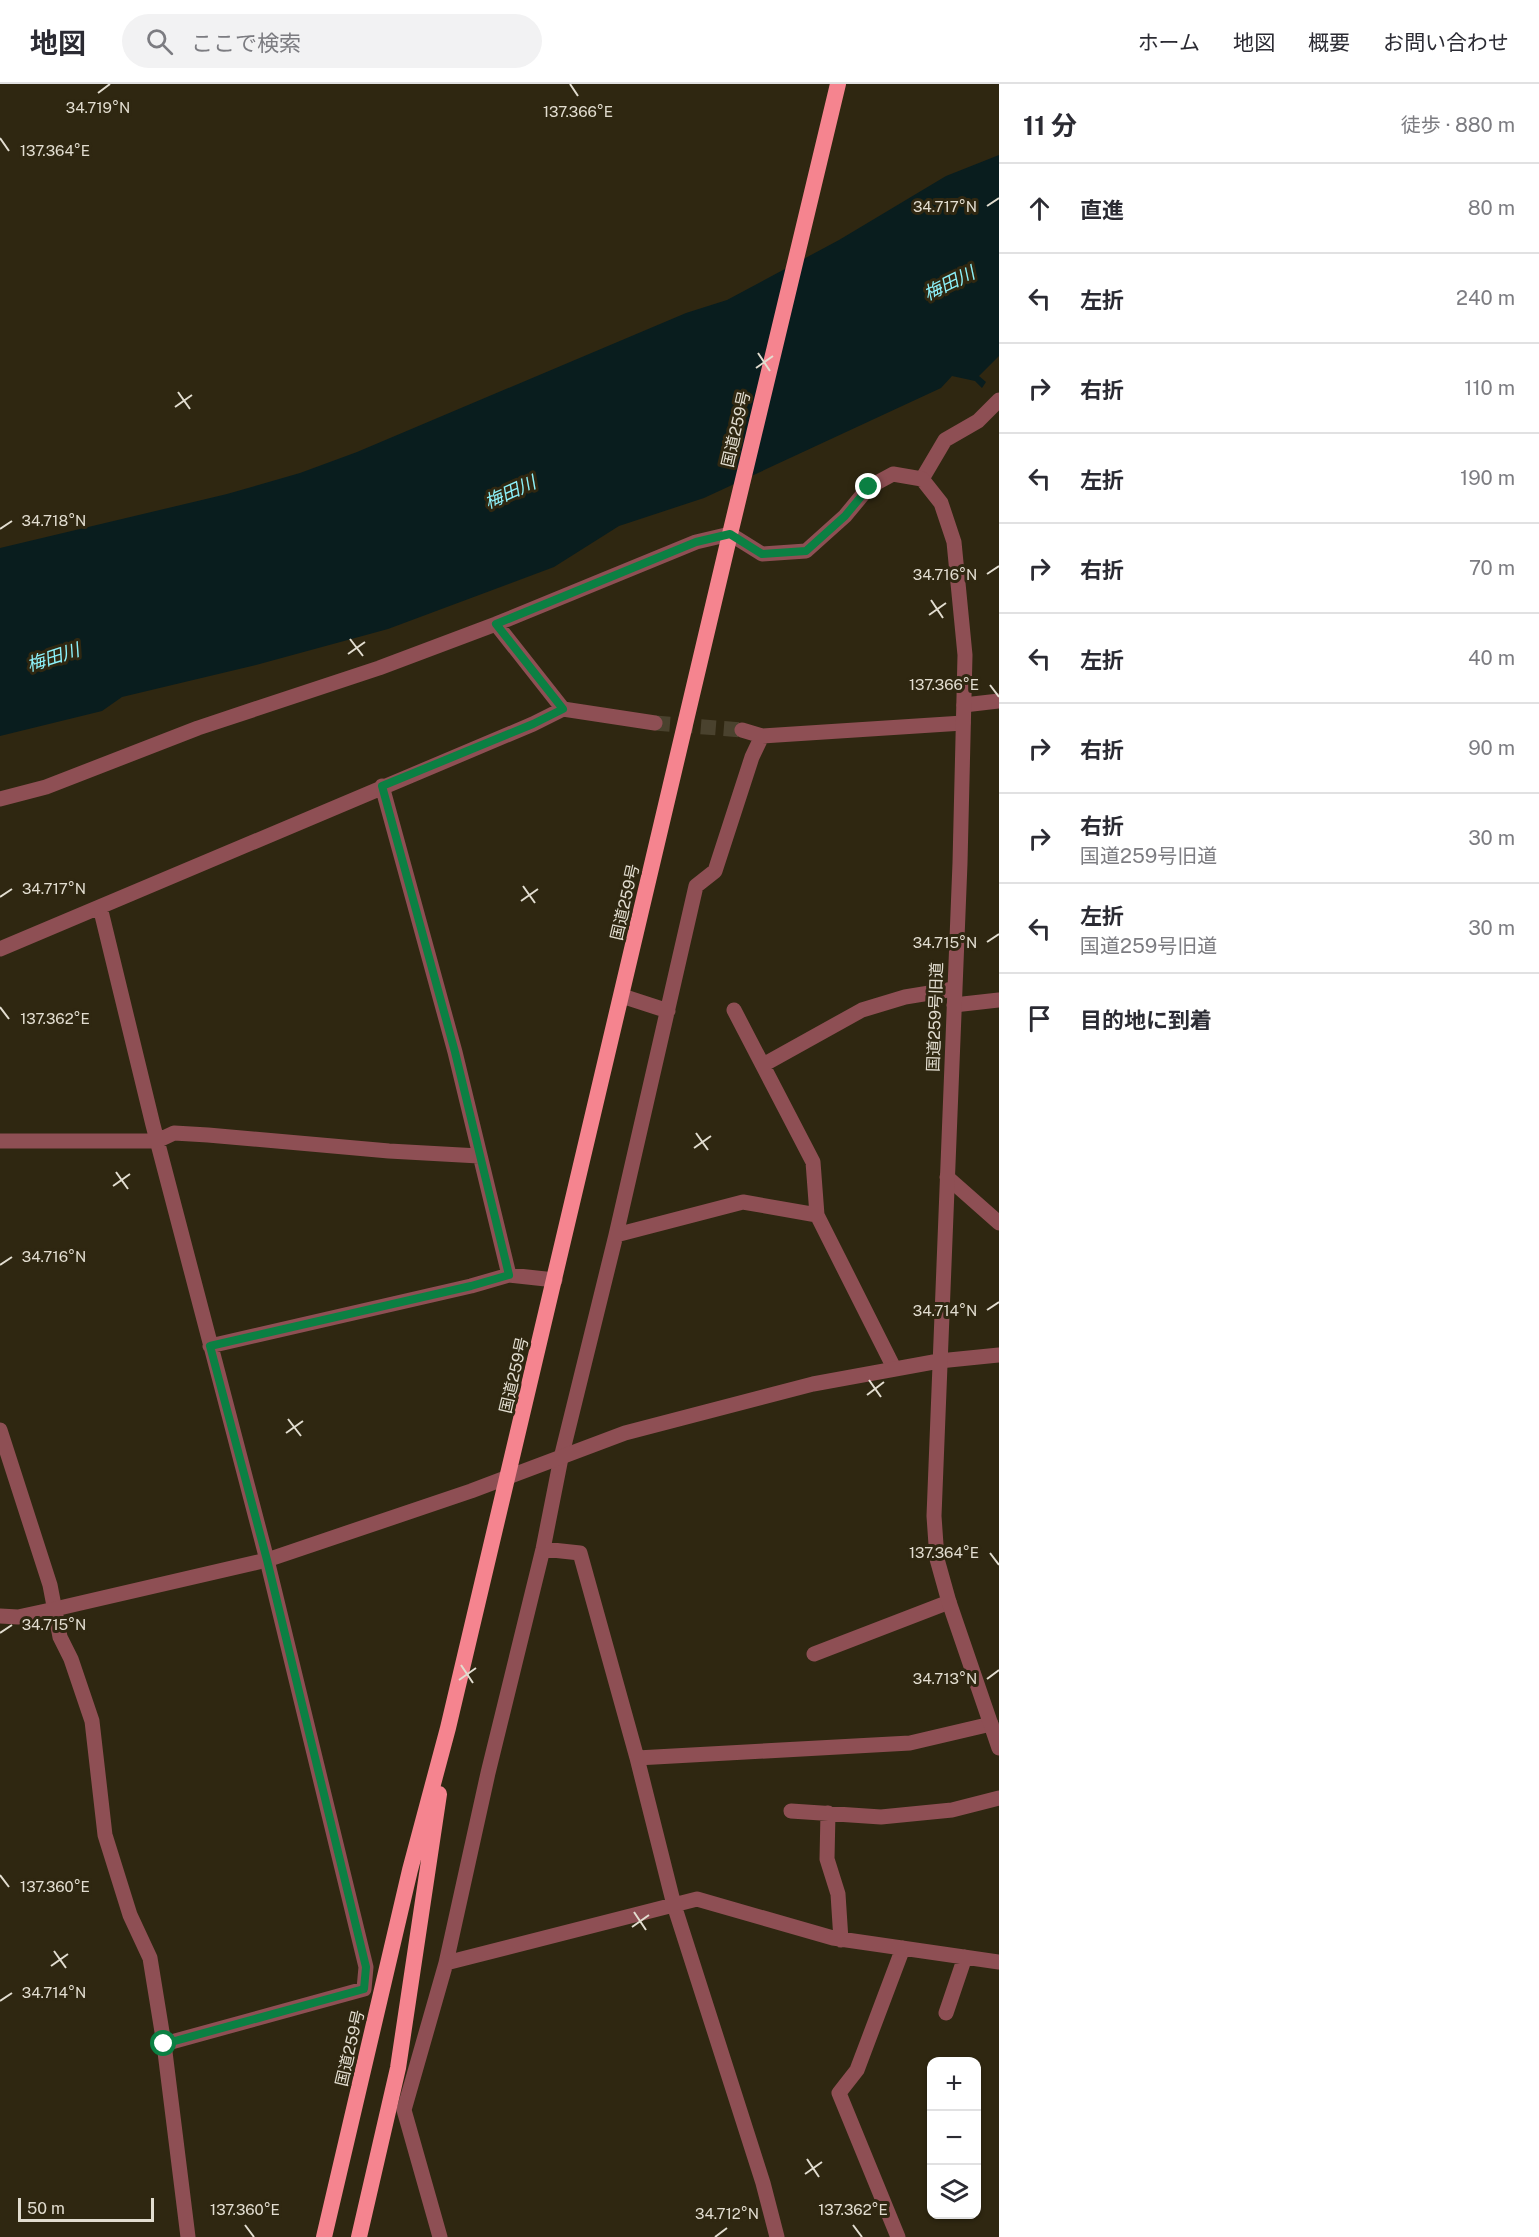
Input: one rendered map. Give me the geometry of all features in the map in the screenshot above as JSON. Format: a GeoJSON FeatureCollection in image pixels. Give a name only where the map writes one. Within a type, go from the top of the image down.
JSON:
{"type":"FeatureCollection","features":[{"type":"Feature","properties":{"kind":"highway","name":"国道259号"},"geometry":{"type":"LineString","coordinates":[[324,2237],[410,1870],[448,1728],[508,1478],[838,84]]}},
{"type":"Feature","properties":{"kind":"highway","name":"国道259号"},"geometry":{"type":"LineString","coordinates":[[359,2237],[398,2068],[448,1728]]}},
{"type":"Feature","properties":{"kind":"street"},"geometry":{"type":"LineString","coordinates":[[0,799],[46,787],[198,728],[379,668],[496,624],[696,542],[730,534],[762,554],[806,551],[845,516],[869,487],[893,474],[922,479],[945,440],[978,421],[999,400]]}},
{"type":"Feature","properties":{"kind":"street","name":"国道259号旧道"},"geometry":{"type":"LineString","coordinates":[[922,479],[940,503],[954,542],[965,655],[934,1516],[937,1559],[949,1602],[999,1748]]}},
{"type":"Feature","properties":{"kind":"street"},"geometry":{"type":"LineString","coordinates":[[496,624],[563,709]]}},
{"type":"Feature","properties":{"kind":"street"},"geometry":{"type":"LineString","coordinates":[[964,705],[999,701]]}},
{"type":"Feature","properties":{"kind":"street"},"geometry":{"type":"LineString","coordinates":[[0,949],[533,724],[563,709],[655,723]]}},
{"type":"Feature","properties":{"kind":"street"},"geometry":{"type":"LineString","coordinates":[[742,730],[762,736],[963,723]]}},
{"type":"Feature","properties":{"kind":"street"},"geometry":{"type":"LineString","coordinates":[[440,2237],[404,2110],[446,1963],[488,1773],[543,1549],[561,1458],[616,1235],[696,886],[715,871],[752,758],[762,736]]}},
{"type":"Feature","properties":{"kind":"street"},"geometry":{"type":"LineString","coordinates":[[382,786],[455,1052],[509,1275]]}},
{"type":"Feature","properties":{"kind":"street"},"geometry":{"type":"LineString","coordinates":[[100,907],[157,1141],[267,1560],[366,1967],[364,1989],[164,2044]]}},
{"type":"Feature","properties":{"kind":"street"},"geometry":{"type":"LineString","coordinates":[[621,996],[668,1011]]}},
{"type":"Feature","properties":{"kind":"street"},"geometry":{"type":"LineString","coordinates":[[763,1065],[862,1011],[905,997],[999,1000]]}},
{"type":"Feature","properties":{"kind":"street"},"geometry":{"type":"LineString","coordinates":[[734,1010],[813,1162],[816,1215],[894,1368]]}},
{"type":"Feature","properties":{"kind":"street"},"geometry":{"type":"LineString","coordinates":[[0,1141],[157,1141],[174,1134],[208,1135],[389,1151],[479,1156]]}},
{"type":"Feature","properties":{"kind":"street"},"geometry":{"type":"LineString","coordinates":[[947,1178],[999,1223]]}},
{"type":"Feature","properties":{"kind":"street"},"geometry":{"type":"LineString","coordinates":[[616,1235],[743,1202],[816,1215]]}},
{"type":"Feature","properties":{"kind":"street"},"geometry":{"type":"LineString","coordinates":[[210,1346],[471,1286],[509,1275],[555,1280]]}},
{"type":"Feature","properties":{"kind":"street"},"geometry":{"type":"LineString","coordinates":[[0,1616],[18,1617],[267,1560],[508,1478],[625,1433],[813,1384],[894,1368],[999,1355]]}},
{"type":"Feature","properties":{"kind":"street"},"geometry":{"type":"LineString","coordinates":[[0,1430],[50,1585],[60,1638],[71,1659],[92,1721],[105,1834],[130,1915],[150,1958],[164,2044],[188,2237]]}},
{"type":"Feature","properties":{"kind":"street"},"geometry":{"type":"LineString","coordinates":[[543,1549],[579,1553],[637,1758],[674,1905],[763,2183],[777,2237]]}},
{"type":"Feature","properties":{"kind":"street"},"geometry":{"type":"LineString","coordinates":[[814,1654],[949,1602]]}},
{"type":"Feature","properties":{"kind":"street"},"geometry":{"type":"LineString","coordinates":[[637,1758],[910,1743],[991,1724]]}},
{"type":"Feature","properties":{"kind":"street"},"geometry":{"type":"LineString","coordinates":[[791,1811],[881,1817],[951,1810],[999,1798]]}},
{"type":"Feature","properties":{"kind":"street"},"geometry":{"type":"LineString","coordinates":[[828,1814],[827,1858],[838,1894],[841,1940]]}},
{"type":"Feature","properties":{"kind":"street"},"geometry":{"type":"LineString","coordinates":[[446,1963],[697,1899],[841,1940],[999,1962]]}},
{"type":"Feature","properties":{"kind":"street"},"geometry":{"type":"LineString","coordinates":[[898,2237],[838,2093],[857,2070],[903,1948]]}},
{"type":"Feature","properties":{"kind":"street"},"geometry":{"type":"LineString","coordinates":[[946,2013],[965,1957]]}},
{"type":"Feature","properties":{"kind":"water","name":"梅田川"},"geometry":{"type":"Polygon","coordinates":[[[999,155],[999,356],[979,376],[986,382],[982,388],[975,381],[952,376],[941,388],[704,498],[619,526],[554,567],[388,629],[256,665],[122,697],[102,711],[0,736],[0,548],[227,494],[300,473],[357,452],[686,313],[727,300],[839,240],[946,176],[999,155]]]}},
{"type":"Feature","properties":{"kind":"tunnel"},"geometry":{"type":"LineString","coordinates":[[655,723],[742,730]]}},
{"type":"Feature","properties":{"kind":"route"},"geometry":{"type":"LineString","coordinates":[[164,2044],[364,1989],[366,1967],[267,1560],[210,1346],[471,1286],[509,1275],[455,1052],[382,786],[533,724],[563,709],[496,624],[696,542],[730,534],[762,554],[806,551],[845,516],[869,487]]}}]}
